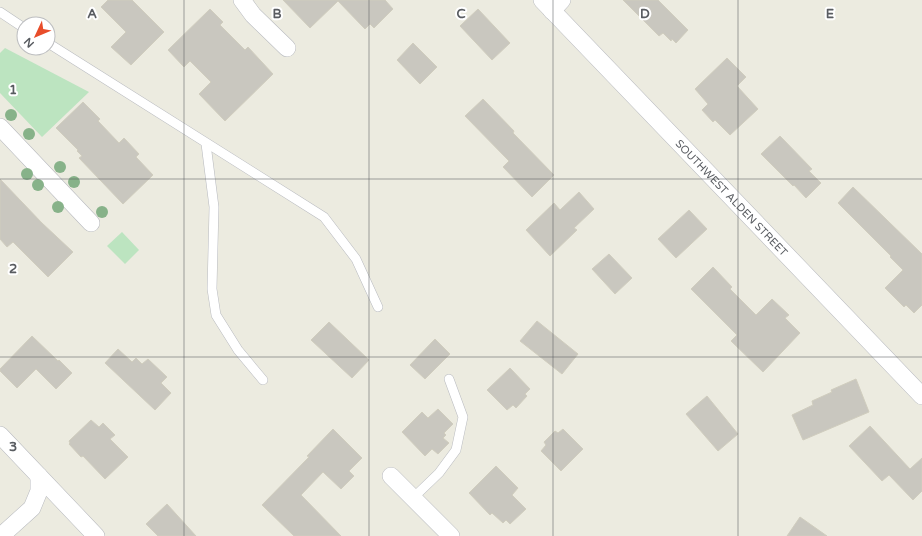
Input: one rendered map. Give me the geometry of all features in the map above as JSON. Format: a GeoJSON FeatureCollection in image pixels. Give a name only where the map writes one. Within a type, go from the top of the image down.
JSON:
{"type":"FeatureCollection","features":[{"type":"Feature","properties":{"kind":"street"},"geometry":{"type":"LineString","coordinates":[[242,0],[254,15],[287,48]]}},
{"type":"Feature","properties":{"kind":"street","name":"SOUTHWEST ALDEN STREET"},"geometry":{"type":"LineString","coordinates":[[552,4],[922,396]]}},
{"type":"Feature","properties":{"kind":"street"},"geometry":{"type":"LineString","coordinates":[[0,127],[91,223]]}},
{"type":"Feature","properties":{"kind":"street"},"geometry":{"type":"LineString","coordinates":[[0,435],[96,536]]}},
{"type":"Feature","properties":{"kind":"street"},"geometry":{"type":"LineString","coordinates":[[1,536],[32,508],[39,492],[39,476]]}},
{"type":"Feature","properties":{"kind":"street"},"geometry":{"type":"LineString","coordinates":[[391,476],[451,536]]}},
{"type":"Feature","properties":{"kind":"lane"},"geometry":{"type":"LineString","coordinates":[[0,12],[16,23]]}},
{"type":"Feature","properties":{"kind":"lane"},"geometry":{"type":"LineString","coordinates":[[56,48],[324,217],[356,258],[378,307]]}},
{"type":"Feature","properties":{"kind":"lane"},"geometry":{"type":"LineString","coordinates":[[206,144],[214,207],[212,289],[216,315],[238,350],[263,380]]}},
{"type":"Feature","properties":{"kind":"lane"},"geometry":{"type":"LineString","coordinates":[[413,498],[440,473],[456,450],[463,417],[449,379]]}},
{"type":"Feature","properties":{"kind":"green space"},"geometry":{"type":"Polygon","coordinates":[[[5,48],[16,54],[16,56],[20,56],[89,92],[42,137],[0,93],[0,53],[5,48]]]}},
{"type":"Feature","properties":{"kind":"green space"},"geometry":{"type":"Polygon","coordinates":[[[122,232],[139,250],[125,264],[107,246],[122,232]]]}},
{"type":"Feature","properties":{"kind":"building"},"geometry":{"type":"Polygon","coordinates":[[[108,0],[132,0],[164,32],[131,65],[111,47],[126,32],[101,7],[108,0]]]}},
{"type":"Feature","properties":{"kind":"building"},"geometry":{"type":"Polygon","coordinates":[[[283,0],[385,0],[393,9],[374,28],[370,24],[365,29],[338,1],[310,28],[283,0]]]}},
{"type":"Feature","properties":{"kind":"building"},"geometry":{"type":"Polygon","coordinates":[[[623,0],[658,0],[688,30],[676,43],[672,39],[671,41],[663,33],[659,36],[623,0]]]}},
{"type":"Feature","properties":{"kind":"building"},"geometry":{"type":"Polygon","coordinates":[[[210,9],[223,22],[220,25],[245,50],[248,47],[273,74],[225,121],[199,94],[211,82],[190,61],[184,67],[168,50],[210,9]]]}},
{"type":"Feature","properties":{"kind":"building"},"geometry":{"type":"Polygon","coordinates":[[[478,9],[510,43],[492,60],[460,26],[478,9]]]}},
{"type":"Feature","properties":{"kind":"building"},"geometry":{"type":"Polygon","coordinates":[[[413,43],[437,67],[420,84],[397,60],[413,43]]]}},
{"type":"Feature","properties":{"kind":"building"},"geometry":{"type":"Polygon","coordinates":[[[727,58],[746,77],[737,86],[758,109],[730,135],[715,120],[713,122],[702,110],[708,104],[695,89],[727,58]]]}},
{"type":"Feature","properties":{"kind":"building"},"geometry":{"type":"Polygon","coordinates":[[[483,99],[514,131],[513,133],[554,175],[532,197],[503,167],[509,161],[465,116],[483,99]]]}},
{"type":"Feature","properties":{"kind":"building"},"geometry":{"type":"Polygon","coordinates":[[[83,102],[100,119],[98,121],[119,143],[124,138],[139,154],[136,157],[153,175],[123,204],[79,158],[82,156],[77,151],[78,150],[56,128],[83,102]]]}},
{"type":"Feature","properties":{"kind":"building"},"geometry":{"type":"Polygon","coordinates":[[[780,136],[812,169],[809,171],[821,183],[806,198],[761,154],[780,136]]]}},
{"type":"Feature","properties":{"kind":"building"},"geometry":{"type":"Polygon","coordinates":[[[0,179],[42,223],[73,252],[48,277],[13,242],[7,247],[0,239],[0,179]]]}},
{"type":"Feature","properties":{"kind":"building"},"geometry":{"type":"Polygon","coordinates":[[[853,187],[922,254],[922,305],[914,313],[906,305],[904,307],[885,288],[903,270],[838,203],[853,187]]]}},
{"type":"Feature","properties":{"kind":"building"},"geometry":{"type":"Polygon","coordinates":[[[579,192],[594,209],[574,228],[577,230],[550,256],[526,230],[554,203],[560,210],[579,192]]]}},
{"type":"Feature","properties":{"kind":"building"},"geometry":{"type":"Polygon","coordinates":[[[689,210],[707,229],[676,258],[658,239],[689,210]]]}},
{"type":"Feature","properties":{"kind":"building"},"geometry":{"type":"Polygon","coordinates":[[[609,254],[632,278],[615,294],[592,269],[609,254]]]}},
{"type":"Feature","properties":{"kind":"building"},"geometry":{"type":"Polygon","coordinates":[[[713,267],[732,287],[730,289],[756,315],[772,299],[789,315],[785,318],[800,333],[763,372],[731,341],[737,335],[691,289],[713,267]]]}},
{"type":"Feature","properties":{"kind":"building"},"geometry":{"type":"Polygon","coordinates":[[[537,321],[578,354],[562,374],[520,341],[537,321]]]}},
{"type":"Feature","properties":{"kind":"building"},"geometry":{"type":"Polygon","coordinates":[[[329,322],[369,360],[352,378],[311,340],[329,322]]]}},
{"type":"Feature","properties":{"kind":"building"},"geometry":{"type":"Polygon","coordinates":[[[32,336],[72,373],[56,389],[36,369],[17,388],[0,371],[0,369],[32,336]]]}},
{"type":"Feature","properties":{"kind":"building"},"geometry":{"type":"Polygon","coordinates":[[[435,339],[450,354],[425,379],[410,365],[435,339]]]}},
{"type":"Feature","properties":{"kind":"building"},"geometry":{"type":"Polygon","coordinates":[[[118,349],[132,362],[136,358],[142,364],[148,359],[167,377],[161,383],[171,393],[155,410],[105,363],[118,349]]]}},
{"type":"Feature","properties":{"kind":"building"},"geometry":{"type":"Polygon","coordinates":[[[510,368],[530,389],[525,394],[527,396],[516,408],[513,405],[507,410],[487,390],[510,368]]]}},
{"type":"Feature","properties":{"kind":"building"},"geometry":{"type":"Polygon","coordinates":[[[856,379],[869,412],[803,440],[792,415],[813,405],[812,401],[832,392],[831,390],[856,379]]]}},
{"type":"Feature","properties":{"kind":"building"},"geometry":{"type":"Polygon","coordinates":[[[707,396],[738,434],[718,451],[686,414],[707,396]]]}},
{"type":"Feature","properties":{"kind":"building"},"geometry":{"type":"Polygon","coordinates":[[[438,409],[453,424],[444,433],[446,435],[443,438],[449,443],[438,454],[432,449],[425,456],[402,432],[422,412],[428,418],[438,409]]]}},
{"type":"Feature","properties":{"kind":"building"},"geometry":{"type":"Polygon","coordinates":[[[91,420],[99,427],[103,423],[115,435],[110,439],[128,457],[105,479],[69,444],[69,441],[91,420]]]}},
{"type":"Feature","properties":{"kind":"building"},"geometry":{"type":"Polygon","coordinates":[[[870,426],[910,469],[922,458],[922,491],[913,500],[889,475],[882,481],[849,446],[870,426]]]}},
{"type":"Feature","properties":{"kind":"building"},"geometry":{"type":"Polygon","coordinates":[[[333,429],[362,458],[349,471],[354,476],[341,489],[323,472],[301,495],[341,536],[294,536],[262,505],[309,457],[307,456],[333,429]]]}},
{"type":"Feature","properties":{"kind":"building"},"geometry":{"type":"Polygon","coordinates":[[[563,429],[583,449],[561,471],[541,451],[546,445],[544,442],[555,431],[558,433],[563,429]]]}},
{"type":"Feature","properties":{"kind":"building"},"geometry":{"type":"Polygon","coordinates":[[[496,466],[518,488],[512,495],[526,509],[510,524],[506,520],[503,523],[492,513],[490,515],[469,493],[496,466]]]}},
{"type":"Feature","properties":{"kind":"building"},"geometry":{"type":"Polygon","coordinates":[[[167,504],[196,536],[158,536],[146,524],[167,504]]]}},
{"type":"Feature","properties":{"kind":"building"},"geometry":{"type":"Polygon","coordinates":[[[800,517],[827,536],[787,536],[800,517]]]}}]}
